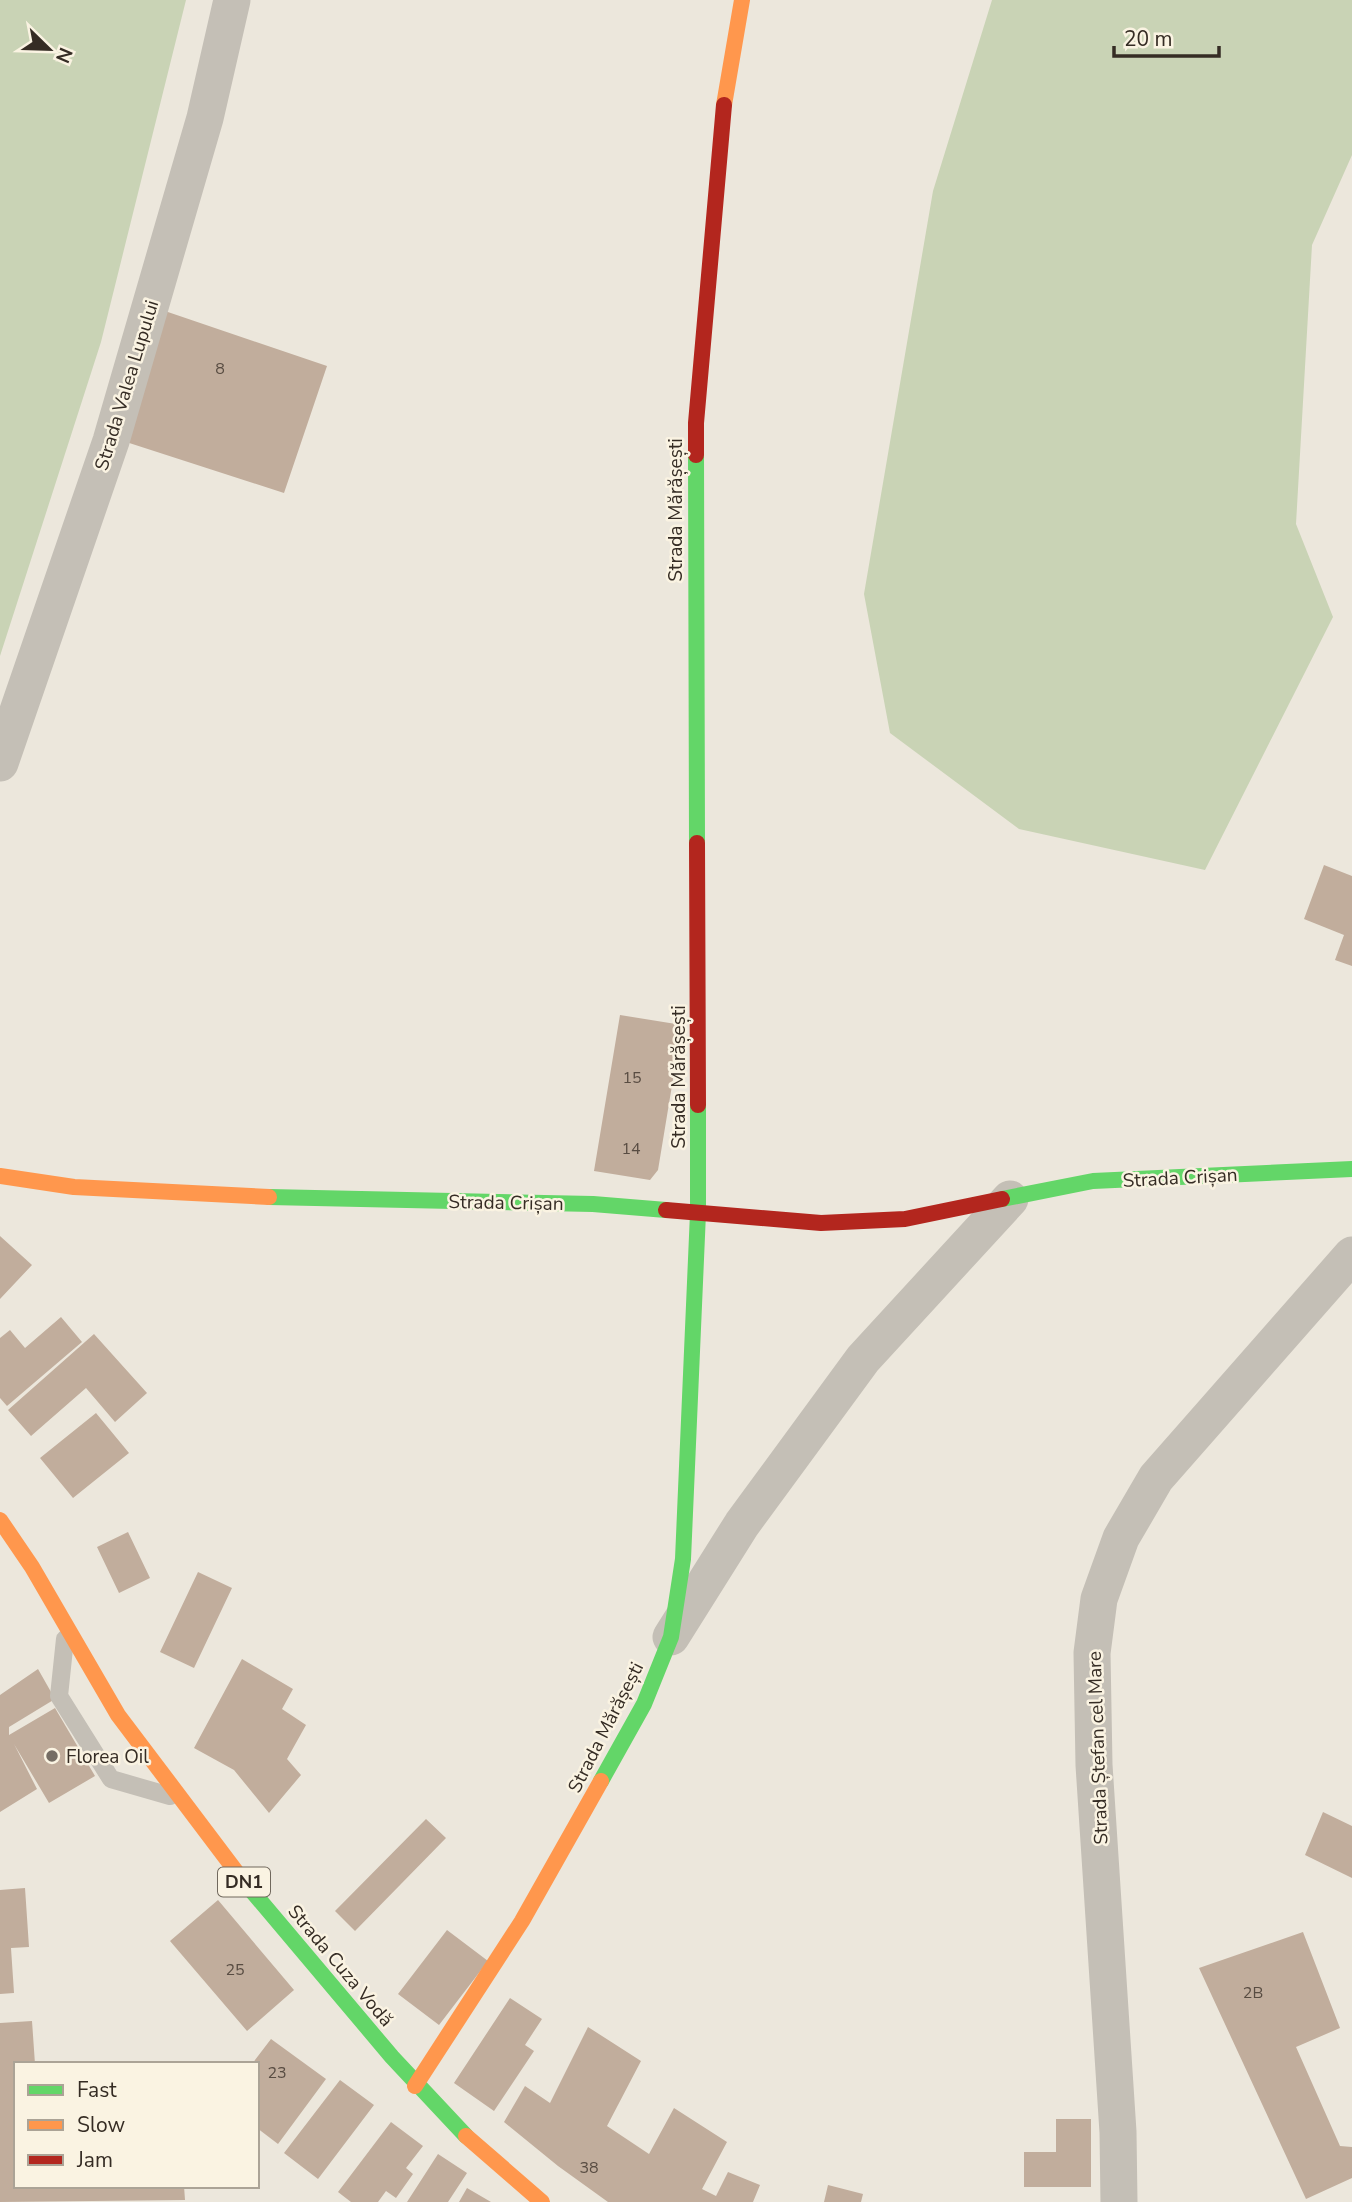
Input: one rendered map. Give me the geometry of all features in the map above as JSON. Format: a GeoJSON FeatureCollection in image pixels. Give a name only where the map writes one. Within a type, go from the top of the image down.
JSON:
{"type":"FeatureCollection","features":[{"type":"Feature","properties":{"kind":"street","name":"Strada Valea Lupului"},"geometry":{"type":"LineString","coordinates":[[0,763],[111,441],[205,118],[232,0]]}},
{"type":"Feature","properties":{"kind":"street","name":"Strada Mărășești"},"geometry":{"type":"LineString","coordinates":[[415,2086],[522,1921],[567,1845],[644,1704],[671,1637],[683,1559],[698,1213],[695,423],[720,131],[742,0]]}},
{"type":"Feature","properties":{"kind":"street","name":"Strada Crișan"},"geometry":{"type":"LineString","coordinates":[[0,1176],[74,1186],[247,1197],[593,1204],[821,1223],[905,1219],[1093,1181],[1352,1169]]}},
{"type":"Feature","properties":{"kind":"street"},"geometry":{"type":"LineString","coordinates":[[671,1637],[742,1524],[863,1359],[1010,1199]]}},
{"type":"Feature","properties":{"kind":"street","name":"Strada Ștefan cel Mare"},"geometry":{"type":"LineString","coordinates":[[1119,2202],[1118,2132],[1094,1765],[1092,1653],[1098,1599],[1121,1538],[1156,1478],[1352,1255]]}},
{"type":"Feature","properties":{"kind":"street","name":"Strada Cuza Vodă"},"geometry":{"type":"LineString","coordinates":[[0,1520],[116,1712],[175,1797],[415,2086],[473,2143],[542,2202]]}},
{"type":"Feature","properties":{"kind":"lane"},"geometry":{"type":"LineString","coordinates":[[66,1628],[59,1696],[111,1779],[175,1797]]}},
{"type":"Feature","properties":{"kind":"green space"},"geometry":{"type":"Polygon","coordinates":[[[0,0],[186,0],[101,342],[0,656],[0,0]]]}},
{"type":"Feature","properties":{"kind":"green space"},"geometry":{"type":"Polygon","coordinates":[[[992,0],[1352,0],[1352,155],[1312,245],[1296,524],[1333,617],[1205,870],[1019,829],[890,733],[864,594],[933,191],[992,0]]]}},
{"type":"Feature","properties":{"kind":"building"},"geometry":{"type":"Polygon","coordinates":[[[162,310],[327,366],[284,493],[120,440],[162,310]]]}},
{"type":"Feature","properties":{"kind":"building"},"geometry":{"type":"Polygon","coordinates":[[[1324,865],[1352,876],[1352,966],[1335,960],[1344,935],[1304,919],[1324,865]]]}},
{"type":"Feature","properties":{"kind":"building"},"geometry":{"type":"Polygon","coordinates":[[[620,1015],[682,1025],[658,1170],[650,1180],[594,1171],[620,1015]]]}},
{"type":"Feature","properties":{"kind":"building"},"geometry":{"type":"Polygon","coordinates":[[[0,1236],[32,1265],[0,1299],[0,1236]]]}},
{"type":"Feature","properties":{"kind":"building"},"geometry":{"type":"Polygon","coordinates":[[[61,1317],[82,1342],[7,1406],[0,1398],[0,1338],[10,1330],[25,1348],[61,1317]]]}},
{"type":"Feature","properties":{"kind":"building"},"geometry":{"type":"Polygon","coordinates":[[[94,1334],[147,1393],[115,1422],[86,1388],[31,1436],[8,1410],[94,1334]]]}},
{"type":"Feature","properties":{"kind":"building"},"geometry":{"type":"Polygon","coordinates":[[[96,1413],[129,1453],[73,1498],[40,1458],[96,1413]]]}},
{"type":"Feature","properties":{"kind":"building"},"geometry":{"type":"Polygon","coordinates":[[[128,1532],[150,1578],[119,1593],[97,1547],[128,1532]]]}},
{"type":"Feature","properties":{"kind":"building"},"geometry":{"type":"Polygon","coordinates":[[[198,1572],[232,1588],[194,1668],[160,1652],[198,1572]]]}},
{"type":"Feature","properties":{"kind":"building"},"geometry":{"type":"Polygon","coordinates":[[[242,1659],[293,1689],[282,1709],[306,1725],[287,1759],[301,1775],[269,1813],[234,1770],[194,1748],[242,1659]]]}},
{"type":"Feature","properties":{"kind":"building"},"geometry":{"type":"Polygon","coordinates":[[[38,1669],[55,1699],[9,1727],[9,1735],[55,1708],[95,1776],[49,1803],[14,1744],[37,1789],[0,1812],[0,1695],[38,1669]]]}},
{"type":"Feature","properties":{"kind":"building"},"geometry":{"type":"Polygon","coordinates":[[[1323,1812],[1352,1826],[1352,1878],[1305,1855],[1323,1812]]]}},
{"type":"Feature","properties":{"kind":"building"},"geometry":{"type":"Polygon","coordinates":[[[426,1819],[446,1838],[355,1931],[335,1911],[426,1819]]]}},
{"type":"Feature","properties":{"kind":"building"},"geometry":{"type":"Polygon","coordinates":[[[25,1888],[29,1947],[11,1948],[14,1993],[0,1994],[0,1890],[25,1888]]]}},
{"type":"Feature","properties":{"kind":"building"},"geometry":{"type":"Polygon","coordinates":[[[218,1900],[294,1990],[247,2031],[170,1941],[218,1900]]]}},
{"type":"Feature","properties":{"kind":"building"},"geometry":{"type":"Polygon","coordinates":[[[447,1930],[488,1961],[439,2025],[398,1994],[447,1930]]]}},
{"type":"Feature","properties":{"kind":"building"},"geometry":{"type":"Polygon","coordinates":[[[1303,1932],[1340,2028],[1296,2047],[1340,2146],[1352,2147],[1352,2178],[1306,2199],[1199,1968],[1303,1932]]]}},
{"type":"Feature","properties":{"kind":"building"},"geometry":{"type":"Polygon","coordinates":[[[510,1998],[542,2019],[525,2045],[534,2051],[494,2111],[454,2083],[510,1998]]]}},
{"type":"Feature","properties":{"kind":"building"},"geometry":{"type":"Polygon","coordinates":[[[32,2021],[35,2062],[14,2062],[14,2188],[184,2188],[185,2200],[0,2202],[0,2023],[32,2021]]]}},
{"type":"Feature","properties":{"kind":"building"},"geometry":{"type":"Polygon","coordinates":[[[588,2027],[641,2061],[607,2126],[649,2154],[674,2108],[727,2142],[702,2189],[716,2196],[728,2172],[760,2185],[753,2202],[608,2202],[504,2122],[525,2086],[550,2103],[588,2027]]]}},
{"type":"Feature","properties":{"kind":"building"},"geometry":{"type":"Polygon","coordinates":[[[271,2039],[326,2079],[278,2144],[259,2130],[259,2062],[254,2062],[271,2039]]]}},
{"type":"Feature","properties":{"kind":"building"},"geometry":{"type":"Polygon","coordinates":[[[340,2080],[374,2105],[318,2179],[284,2153],[340,2080]]]}},
{"type":"Feature","properties":{"kind":"building"},"geometry":{"type":"Polygon","coordinates":[[[1056,2119],[1091,2119],[1091,2187],[1024,2187],[1024,2152],[1056,2152],[1056,2119]]]}},
{"type":"Feature","properties":{"kind":"building"},"geometry":{"type":"Polygon","coordinates":[[[391,2122],[423,2146],[406,2168],[413,2174],[396,2198],[386,2191],[378,2202],[351,2202],[338,2192],[391,2122]]]}},
{"type":"Feature","properties":{"kind":"building"},"geometry":{"type":"Polygon","coordinates":[[[438,2154],[467,2173],[448,2202],[407,2202],[438,2154]]]}},
{"type":"Feature","properties":{"kind":"building"},"geometry":{"type":"Polygon","coordinates":[[[828,2185],[863,2194],[861,2202],[824,2202],[828,2185]]]}},
{"type":"Feature","properties":{"kind":"building"},"geometry":{"type":"Polygon","coordinates":[[[467,2188],[491,2202],[459,2202],[467,2188]]]}},
{"type":"Feature","properties":{"kind":"traffic: fast"},"geometry":{"type":"LineString","coordinates":[[696,455],[697,843]]}},
{"type":"Feature","properties":{"kind":"traffic: fast"},"geometry":{"type":"LineString","coordinates":[[601,1781],[644,1704],[671,1637],[683,1559],[698,1213],[698,1105]]}},
{"type":"Feature","properties":{"kind":"traffic: fast"},"geometry":{"type":"LineString","coordinates":[[1002,1199],[1093,1181],[1352,1169]]}},
{"type":"Feature","properties":{"kind":"traffic: fast"},"geometry":{"type":"LineString","coordinates":[[269,1197],[593,1204],[666,1210]]}},
{"type":"Feature","properties":{"kind":"traffic: fast"},"geometry":{"type":"LineString","coordinates":[[241,1878],[392,2057],[466,2136]]}},
{"type":"Feature","properties":{"kind":"traffic: slow"},"geometry":{"type":"LineString","coordinates":[[724,105],[742,0]]}},
{"type":"Feature","properties":{"kind":"traffic: slow"},"geometry":{"type":"LineString","coordinates":[[0,1176],[74,1187],[269,1197]]}},
{"type":"Feature","properties":{"kind":"traffic: slow"},"geometry":{"type":"LineString","coordinates":[[0,1520],[32,1567],[118,1715],[241,1878]]}},
{"type":"Feature","properties":{"kind":"traffic: slow"},"geometry":{"type":"LineString","coordinates":[[415,2086],[522,1921],[601,1781]]}},
{"type":"Feature","properties":{"kind":"traffic: slow"},"geometry":{"type":"LineString","coordinates":[[466,2136],[542,2202]]}},
{"type":"Feature","properties":{"kind":"traffic: jam"},"geometry":{"type":"LineString","coordinates":[[696,455],[696,423],[724,105]]}},
{"type":"Feature","properties":{"kind":"traffic: jam"},"geometry":{"type":"LineString","coordinates":[[697,843],[698,1105]]}},
{"type":"Feature","properties":{"kind":"traffic: jam"},"geometry":{"type":"LineString","coordinates":[[666,1210],[821,1223],[905,1219],[1002,1199]]}},
{"type":"Feature","properties":{"kind":"place","name":"Florea Oil"},"geometry":{"type":"Point","coordinates":[52,1756]}}]}
